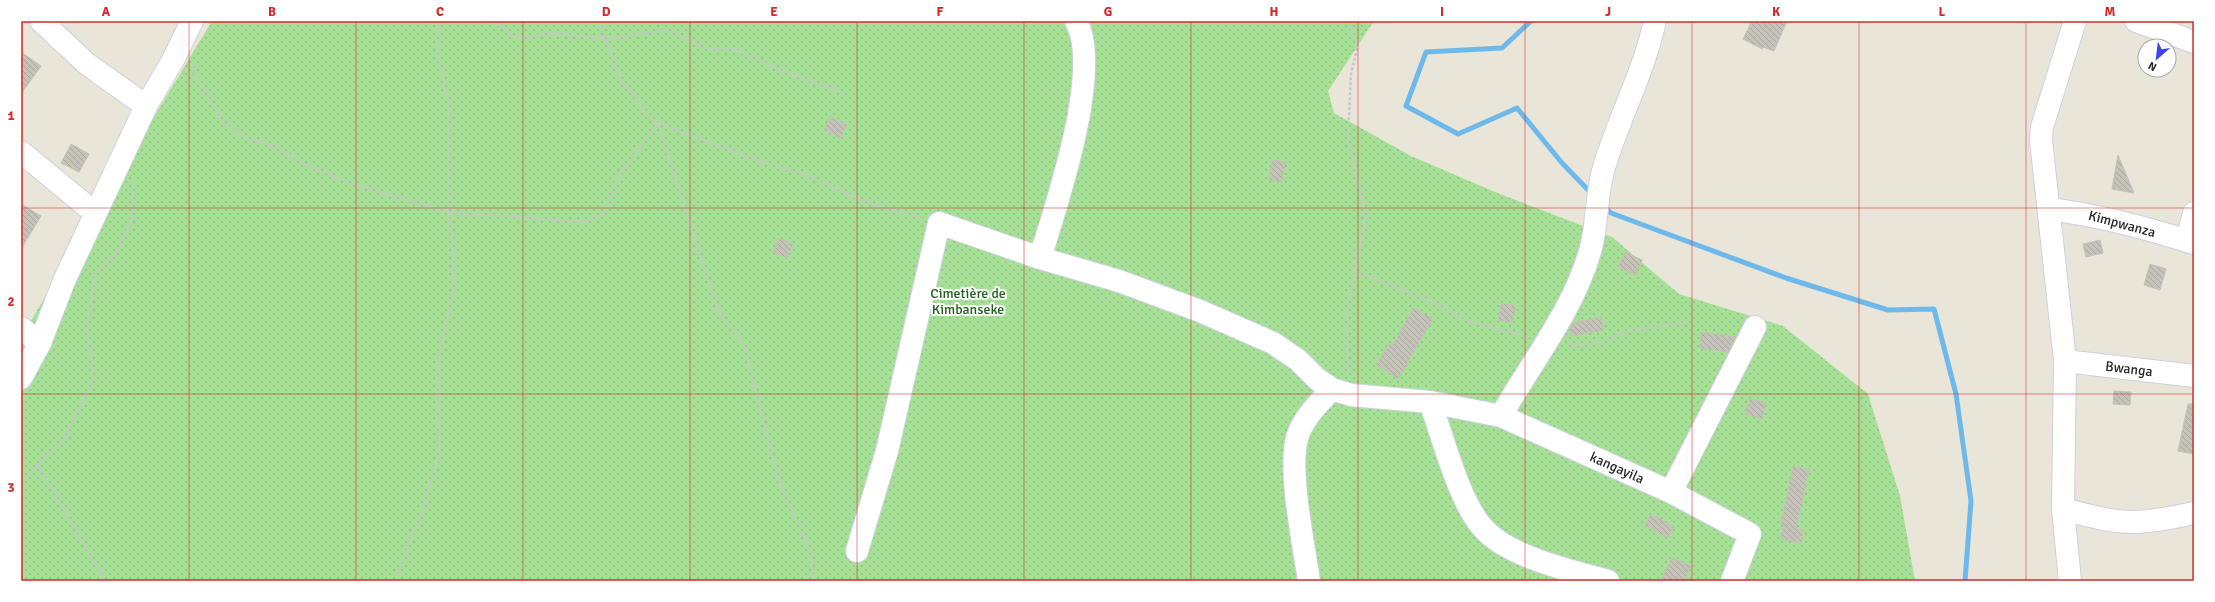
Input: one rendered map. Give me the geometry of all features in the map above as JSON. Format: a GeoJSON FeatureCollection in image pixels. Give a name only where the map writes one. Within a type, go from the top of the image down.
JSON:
{"type":"FeatureCollection","features":[{"type":"Feature","properties":{"kind":"street"},"geometry":{"type":"LineString","coordinates":[[41,21],[87,64],[146,106]]}},
{"type":"Feature","properties":{"kind":"street"},"geometry":{"type":"LineString","coordinates":[[21,378],[40,343],[64,281],[146,106],[173,60],[192,21]]}},
{"type":"Feature","properties":{"kind":"street"},"geometry":{"type":"LineString","coordinates":[[1040,258],[1074,140],[1082,90],[1083,55],[1080,28],[1076,21]]}},
{"type":"Feature","properties":{"kind":"street"},"geometry":{"type":"LineString","coordinates":[[1501,416],[1522,379],[1556,329],[1579,280],[1591,248],[1604,165],[1634,89],[1655,21]]}},
{"type":"Feature","properties":{"kind":"street"},"geometry":{"type":"LineString","coordinates":[[2070,581],[2063,509],[2065,361],[2041,140],[2042,127],[2075,21]]}},
{"type":"Feature","properties":{"kind":"street"},"geometry":{"type":"LineString","coordinates":[[2136,21],[2194,42]]}},
{"type":"Feature","properties":{"kind":"street"},"geometry":{"type":"LineString","coordinates":[[21,152],[95,213]]}},
{"type":"Feature","properties":{"kind":"street","name":"Kimpwanza"},"geometry":{"type":"LineString","coordinates":[[2049,209],[2078,212],[2191,242]]}},
{"type":"Feature","properties":{"kind":"street"},"geometry":{"type":"LineString","coordinates":[[2191,242],[2194,213]]}},
{"type":"Feature","properties":{"kind":"street"},"geometry":{"type":"LineString","coordinates":[[857,551],[887,451],[939,223],[1040,258],[1062,262],[1200,311],[1273,343],[1298,360],[1317,379],[1342,392],[1309,414],[1297,439],[1294,467],[1309,581]]}},
{"type":"Feature","properties":{"kind":"street"},"geometry":{"type":"LineString","coordinates":[[1671,492],[1755,327]]}},
{"type":"Feature","properties":{"kind":"street"},"geometry":{"type":"LineString","coordinates":[[21,328],[40,343]]}},
{"type":"Feature","properties":{"kind":"street","name":"Bwanga"},"geometry":{"type":"LineString","coordinates":[[2065,361],[2194,376]]}},
{"type":"Feature","properties":{"kind":"street","name":"kangayila"},"geometry":{"type":"LineString","coordinates":[[1342,392],[1430,402],[1501,416],[1671,492],[1750,534],[1732,581]]}},
{"type":"Feature","properties":{"kind":"street"},"geometry":{"type":"LineString","coordinates":[[1430,402],[1448,455],[1468,504],[1483,528],[1500,542],[1535,558],[1608,581]]}},
{"type":"Feature","properties":{"kind":"street"},"geometry":{"type":"LineString","coordinates":[[2063,509],[2099,518],[2132,522],[2158,520],[2194,514]]}},
{"type":"Feature","properties":{"kind":"path"},"geometry":{"type":"LineString","coordinates":[[395,581],[422,510],[439,454],[438,361],[454,290],[453,242],[448,212],[449,102],[436,54],[438,21]]}},
{"type":"Feature","properties":{"kind":"path"},"geometry":{"type":"LineString","coordinates":[[493,21],[517,38],[553,33],[606,39],[669,30],[706,49],[734,49],[783,71],[842,93]]}},
{"type":"Feature","properties":{"kind":"path"},"geometry":{"type":"LineString","coordinates":[[599,21],[622,80],[644,110],[658,123],[764,163],[802,174],[868,203],[939,223]]}},
{"type":"Feature","properties":{"kind":"path"},"geometry":{"type":"LineString","coordinates":[[1342,392],[1346,361],[1346,316],[1366,215],[1348,140],[1351,74],[1358,44],[1346,21]]}},
{"type":"Feature","properties":{"kind":"path"},"geometry":{"type":"LineString","coordinates":[[195,56],[193,70],[220,119],[239,135],[278,148],[306,165],[350,183],[448,212],[585,222],[604,213],[616,181],[658,123]]}},
{"type":"Feature","properties":{"kind":"path"},"geometry":{"type":"LineString","coordinates":[[658,123],[717,309],[744,346],[778,478],[808,547],[815,581]]}},
{"type":"Feature","properties":{"kind":"path"},"geometry":{"type":"LineString","coordinates":[[21,486],[22,482],[65,437],[93,380],[87,327],[95,274],[118,251],[131,222],[135,174]]}},
{"type":"Feature","properties":{"kind":"path"},"geometry":{"type":"LineString","coordinates":[[1354,271],[1435,303],[1468,321],[1526,336],[1545,346],[1567,344],[1583,345],[1603,341],[1628,331],[1686,322]]}},
{"type":"Feature","properties":{"kind":"path"},"geometry":{"type":"LineString","coordinates":[[38,465],[105,581]]}},
{"type":"Feature","properties":{"kind":"green space","name":"Cimetière de Kimbanseke"},"geometry":{"type":"Polygon","coordinates":[[[212,21],[1374,21],[1328,91],[1334,113],[1411,156],[1495,192],[1612,237],[1679,294],[1783,326],[1868,394],[1900,496],[1915,581],[21,581],[21,337],[212,21]]]}},
{"type":"Feature","properties":{"kind":"building"},"geometry":{"type":"Polygon","coordinates":[[[1752,21],[1787,21],[1774,51],[1763,47],[1762,49],[1743,39],[1752,21]]]}},
{"type":"Feature","properties":{"kind":"building"},"geometry":{"type":"Polygon","coordinates":[[[21,52],[41,66],[21,94],[21,52]]]}},
{"type":"Feature","properties":{"kind":"building"},"geometry":{"type":"Polygon","coordinates":[[[830,117],[847,125],[840,138],[824,130],[830,117]]]}},
{"type":"Feature","properties":{"kind":"building"},"geometry":{"type":"Polygon","coordinates":[[[71,144],[89,154],[79,172],[61,163],[71,144]]]}},
{"type":"Feature","properties":{"kind":"building"},"geometry":{"type":"Polygon","coordinates":[[[2118,155],[2134,193],[2112,189],[2118,155]]]}},
{"type":"Feature","properties":{"kind":"building"},"geometry":{"type":"Polygon","coordinates":[[[1272,160],[1285,162],[1282,182],[1269,180],[1272,160]]]}},
{"type":"Feature","properties":{"kind":"building"},"geometry":{"type":"Polygon","coordinates":[[[21,204],[41,216],[21,249],[21,204]]]}},
{"type":"Feature","properties":{"kind":"building"},"geometry":{"type":"Polygon","coordinates":[[[780,238],[793,245],[787,258],[773,252],[780,238]]]}},
{"type":"Feature","properties":{"kind":"building"},"geometry":{"type":"Polygon","coordinates":[[[2100,240],[2103,253],[2086,257],[2083,244],[2100,240]]]}},
{"type":"Feature","properties":{"kind":"building"},"geometry":{"type":"Polygon","coordinates":[[[1625,252],[1642,260],[1635,275],[1618,267],[1625,252]]]}},
{"type":"Feature","properties":{"kind":"building"},"geometry":{"type":"Polygon","coordinates":[[[2150,264],[2166,269],[2160,290],[2144,285],[2150,264]]]}},
{"type":"Feature","properties":{"kind":"building"},"geometry":{"type":"Polygon","coordinates":[[[1501,303],[1516,306],[1512,322],[1498,320],[1501,303]]]}},
{"type":"Feature","properties":{"kind":"building"},"geometry":{"type":"Polygon","coordinates":[[[1413,308],[1433,319],[1398,379],[1376,364],[1390,343],[1393,345],[1413,308]]]}},
{"type":"Feature","properties":{"kind":"building"},"geometry":{"type":"Polygon","coordinates":[[[1601,317],[1604,330],[1572,336],[1570,327],[1573,323],[1601,317]]]}},
{"type":"Feature","properties":{"kind":"building"},"geometry":{"type":"Polygon","coordinates":[[[1701,332],[1736,337],[1728,352],[1700,348],[1701,332]]]}},
{"type":"Feature","properties":{"kind":"building"},"geometry":{"type":"Polygon","coordinates":[[[2114,391],[2131,392],[2130,405],[2113,404],[2114,391]]]}},
{"type":"Feature","properties":{"kind":"building"},"geometry":{"type":"Polygon","coordinates":[[[1750,399],[1766,403],[1762,419],[1745,414],[1750,399]]]}},
{"type":"Feature","properties":{"kind":"building"},"geometry":{"type":"Polygon","coordinates":[[[2188,404],[2194,404],[2194,454],[2178,451],[2188,404]]]}},
{"type":"Feature","properties":{"kind":"building"},"geometry":{"type":"Polygon","coordinates":[[[1793,466],[1809,470],[1796,529],[1803,530],[1801,543],[1781,539],[1784,525],[1781,524],[1793,466]]]}},
{"type":"Feature","properties":{"kind":"building"},"geometry":{"type":"Polygon","coordinates":[[[1651,514],[1674,527],[1668,538],[1645,525],[1651,514]]]}},
{"type":"Feature","properties":{"kind":"building"},"geometry":{"type":"Polygon","coordinates":[[[1672,558],[1691,566],[1684,581],[1661,581],[1672,558]]]}},
{"type":"Feature","properties":{"kind":"waterway"},"geometry":{"type":"LineString","coordinates":[[1531,21],[1502,48],[1426,52],[1406,106],[1458,134],[1517,108],[1562,163],[1593,195]]}},
{"type":"Feature","properties":{"kind":"waterway"},"geometry":{"type":"LineString","coordinates":[[1604,206],[1611,213],[1786,278],[1888,310],[1934,309],[1956,394],[1971,501],[1965,581]]}}]}
